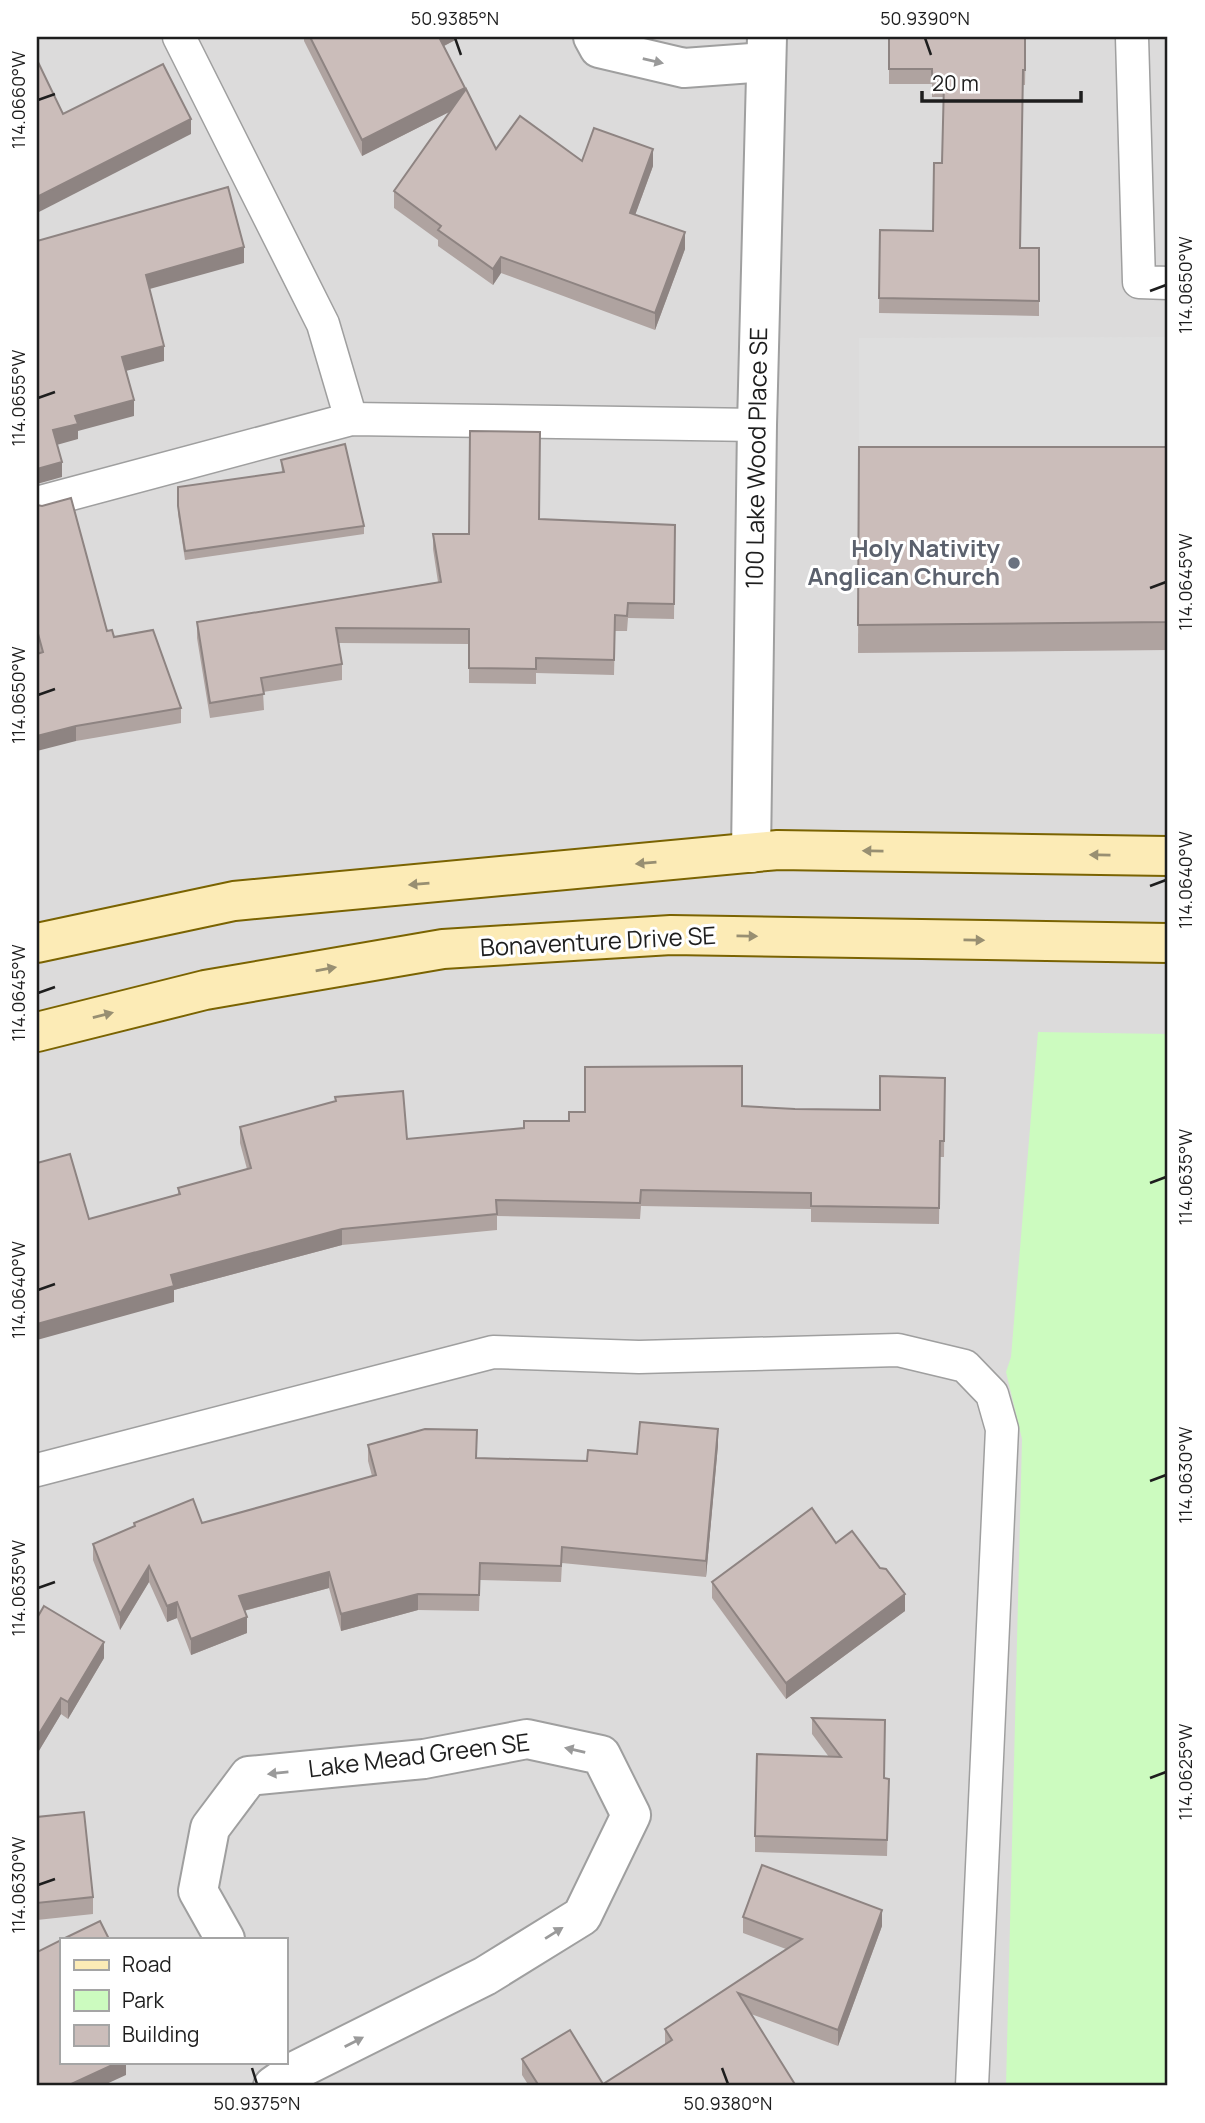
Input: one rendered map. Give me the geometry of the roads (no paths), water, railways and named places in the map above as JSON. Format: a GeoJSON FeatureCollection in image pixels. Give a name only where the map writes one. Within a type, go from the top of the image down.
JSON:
{"type":"FeatureCollection","features":[{"type":"Feature","properties":{"kind":"street","name":"100 Lake Wood Place SE"},"geometry":{"type":"LineString","coordinates":[[593,37],[599,48],[684,68],[766,49],[751,853]]}},
{"type":"Feature","properties":{"kind":"street"},"geometry":{"type":"LineString","coordinates":[[37,943],[234,901],[778,850],[1168,856]]}},
{"type":"Feature","properties":{"kind":"street","name":"Bonaventure Drive SE"},"geometry":{"type":"LineString","coordinates":[[37,1032],[205,990],[443,949],[671,935],[1168,943]]}},
{"type":"Feature","properties":{"kind":"street","name":"Lake Mead Green SE"},"geometry":{"type":"LineString","coordinates":[[224,1938],[198,1891],[210,1828],[249,1776],[424,1759],[527,1739],[601,1755],[631,1815],[582,1916],[485,1976],[284,2071]]}},
{"type":"Feature","properties":{"kind":"lane"},"geometry":{"type":"LineString","coordinates":[[179,37],[323,324],[351,419]]}},
{"type":"Feature","properties":{"kind":"lane"},"geometry":{"type":"LineString","coordinates":[[1132,37],[1139,282],[1168,283]]}},
{"type":"Feature","properties":{"kind":"lane"},"geometry":{"type":"LineString","coordinates":[[37,503],[351,419],[757,425]]}},
{"type":"Feature","properties":{"kind":"lane"},"geometry":{"type":"LineString","coordinates":[[37,1470],[493,1352],[639,1357],[898,1350],[965,1366],[992,1394],[1002,1429],[972,2086]]}},
{"type":"Feature","properties":{"kind":"place","name":"Holy Nativity Anglican Church"},"geometry":{"type":"Point","coordinates":[1014,563]}}]}
